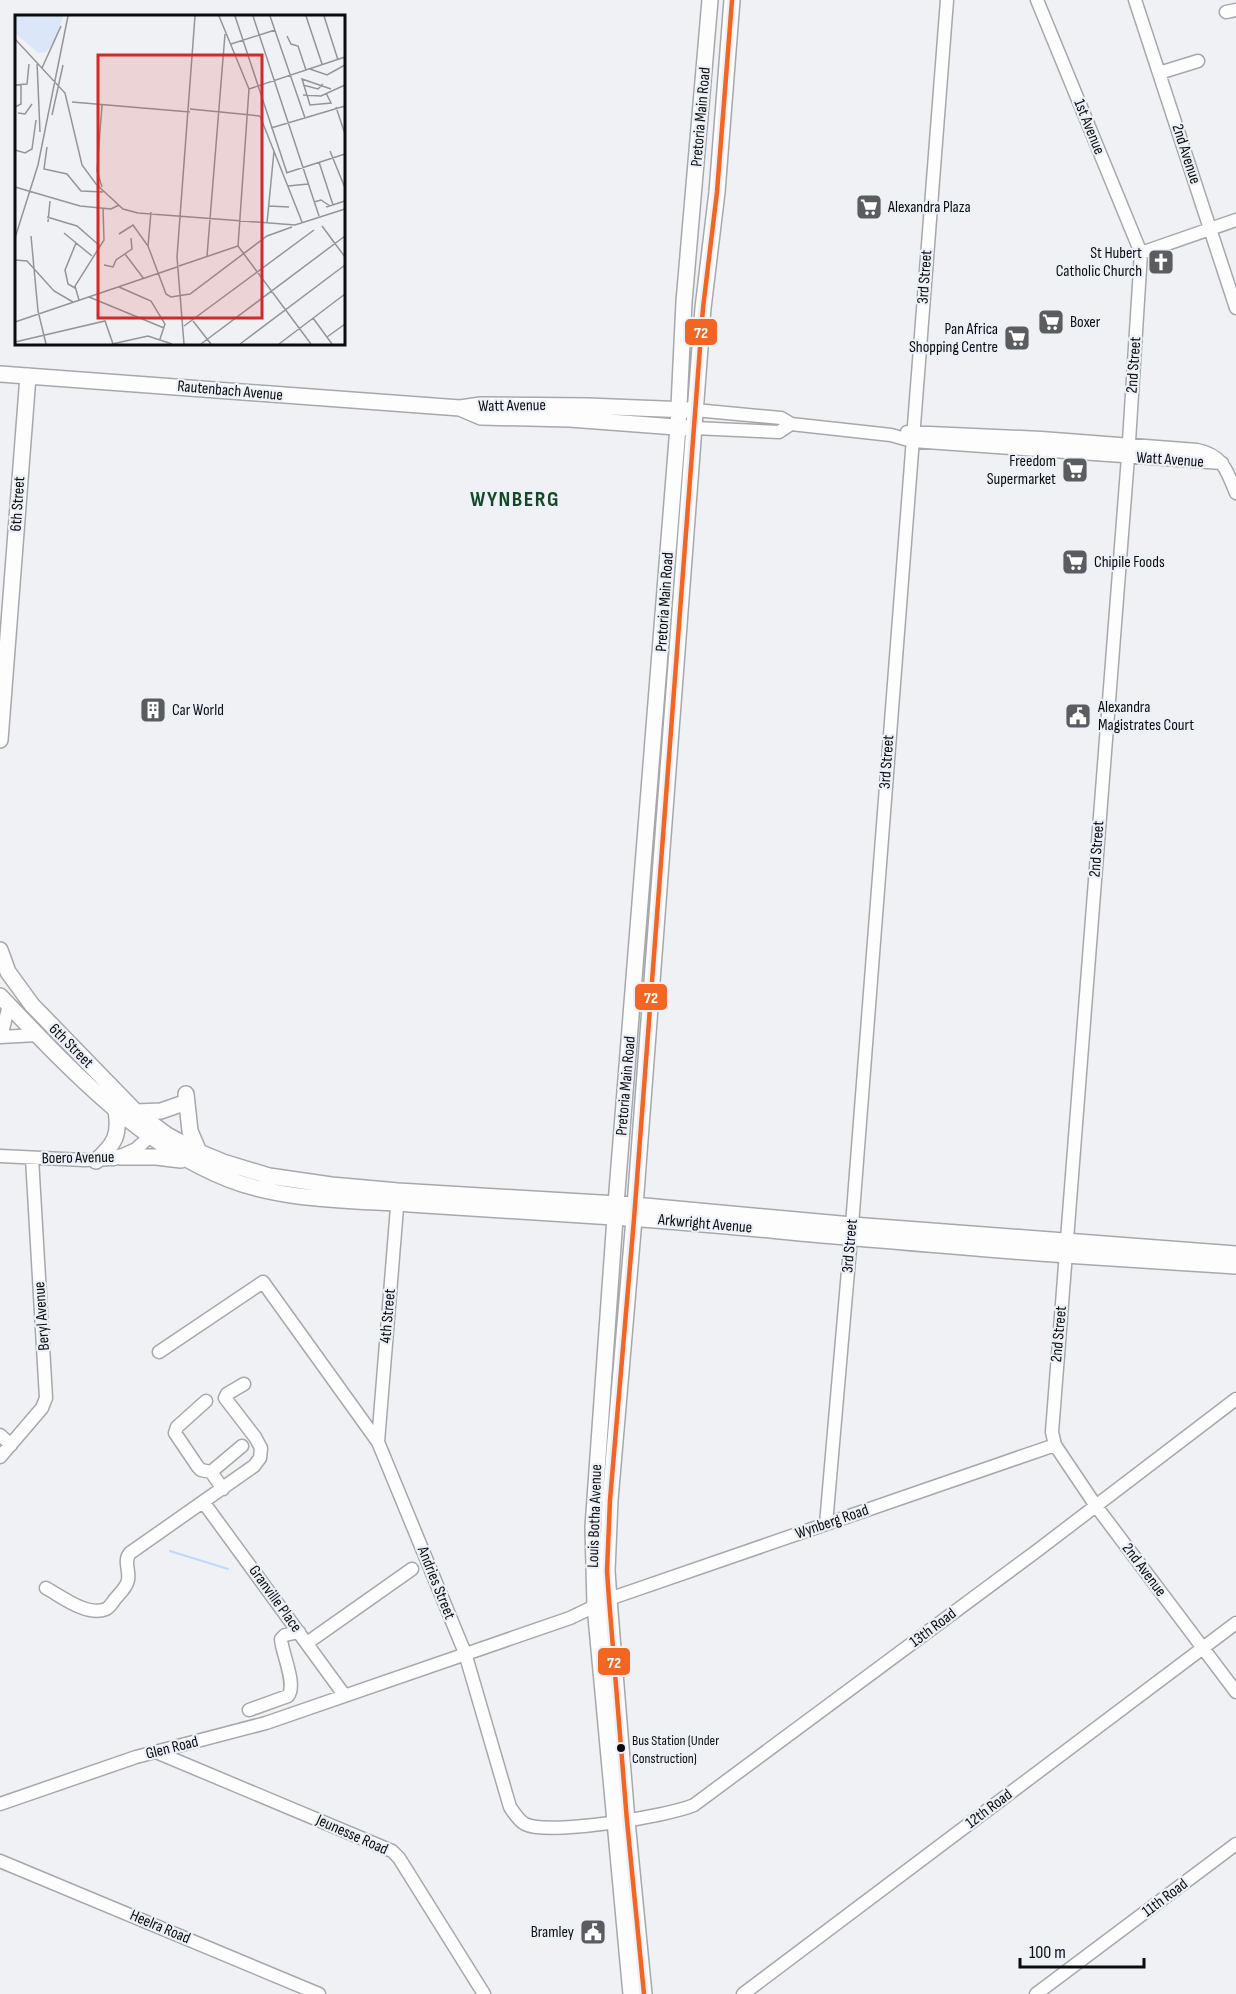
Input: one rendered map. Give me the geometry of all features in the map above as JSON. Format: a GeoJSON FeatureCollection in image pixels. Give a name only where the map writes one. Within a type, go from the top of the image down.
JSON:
{"type":"FeatureCollection","features":[{"type":"Feature","properties":{"kind":"main road","name":"Pretoria Main Road"},"geometry":{"type":"LineString","coordinates":[[634,1212],[686,428],[679,410],[684,302],[710,0]]}},
{"type":"Feature","properties":{"kind":"main road","name":"Pretoria Main Road"},"geometry":{"type":"LineString","coordinates":[[616,1210],[686,428],[696,410],[703,308],[717,192],[732,0]]}},
{"type":"Feature","properties":{"kind":"main road","name":"Rautenbach Avenue"},"geometry":{"type":"LineString","coordinates":[[0,374],[460,408]]}},
{"type":"Feature","properties":{"kind":"main road","name":"6th Street"},"geometry":{"type":"LineString","coordinates":[[0,740],[28,376]]}},
{"type":"Feature","properties":{"kind":"main road","name":"Watt Avenue"},"geometry":{"type":"LineString","coordinates":[[460,408],[481,417],[558,412],[696,410]]}},
{"type":"Feature","properties":{"kind":"main road","name":"Watt Avenue"},"geometry":{"type":"LineString","coordinates":[[558,412],[686,428]]}},
{"type":"Feature","properties":{"kind":"main road","name":"6th Street"},"geometry":{"type":"LineString","coordinates":[[0,950],[8,972],[32,1005],[154,1133]]}},
{"type":"Feature","properties":{"kind":"main road"},"geometry":{"type":"LineString","coordinates":[[4,1000],[37,1035],[116,1110],[154,1133]]}},
{"type":"Feature","properties":{"kind":"main road"},"geometry":{"type":"LineString","coordinates":[[120,1158],[194,1157],[183,1099],[161,1110],[136,1112]]}},
{"type":"Feature","properties":{"kind":"main road"},"geometry":{"type":"LineString","coordinates":[[96,1161],[107,1151],[116,1137],[118,1128],[116,1110]]}},
{"type":"Feature","properties":{"kind":"main road","name":"Arkwright Avenue"},"geometry":{"type":"LineString","coordinates":[[154,1133],[194,1157],[223,1162],[269,1176],[398,1197],[616,1210],[687,1221],[1066,1248],[1236,1266]]}},
{"type":"Feature","properties":{"kind":"main road"},"geometry":{"type":"LineString","coordinates":[[596,1203],[618,1179]]}},
{"type":"Feature","properties":{"kind":"main road"},"geometry":{"type":"LineString","coordinates":[[636,1180],[656,1207]]}},
{"type":"Feature","properties":{"kind":"main road","name":"Arkwright Avenue"},"geometry":{"type":"LineString","coordinates":[[398,1197],[596,1203],[616,1210]]}},
{"type":"Feature","properties":{"kind":"main road","name":"Arkwright Avenue"},"geometry":{"type":"LineString","coordinates":[[634,1212],[656,1207],[852,1231]]}},
{"type":"Feature","properties":{"kind":"main road","name":"Louis Botha Avenue"},"geometry":{"type":"LineString","coordinates":[[616,1210],[593,1527],[595,1606],[644,1994]]}},
{"type":"Feature","properties":{"kind":"main road","name":"Louis Botha Avenue"},"geometry":{"type":"LineString","coordinates":[[631,1994],[608,1571],[610,1500],[634,1212]]}},
{"type":"Feature","properties":{"kind":"main road","name":"Arkwright Avenue"},"geometry":{"type":"LineString","coordinates":[[1066,1248],[1236,1254]]}},
{"type":"Feature","properties":{"kind":"street","name":"3rd Street"},"geometry":{"type":"LineString","coordinates":[[826,1524],[852,1231],[947,0]]}},
{"type":"Feature","properties":{"kind":"street","name":"1st Avenue"},"geometry":{"type":"LineString","coordinates":[[1038,0],[1141,253]]}},
{"type":"Feature","properties":{"kind":"street","name":"2nd Avenue"},"geometry":{"type":"LineString","coordinates":[[1135,0],[1236,308]]}},
{"type":"Feature","properties":{"kind":"street"},"geometry":{"type":"LineString","coordinates":[[1159,73],[1198,61]]}},
{"type":"Feature","properties":{"kind":"street"},"geometry":{"type":"LineString","coordinates":[[1141,253],[1236,220]]}},
{"type":"Feature","properties":{"kind":"street","name":"2nd Street"},"geometry":{"type":"LineString","coordinates":[[1055,1445],[1052,1426],[1128,457],[1141,253]]}},
{"type":"Feature","properties":{"kind":"street","name":"Watt Avenue"},"geometry":{"type":"LineString","coordinates":[[696,410],[781,418],[791,424],[891,435],[1129,443],[1197,450],[1214,455],[1222,463]]}},
{"type":"Feature","properties":{"kind":"street","name":"Watt Avenue"},"geometry":{"type":"LineString","coordinates":[[686,428],[779,432],[791,424]]}},
{"type":"Feature","properties":{"kind":"street","name":"Watt Avenue"},"geometry":{"type":"LineString","coordinates":[[913,436],[1128,457],[1222,463]]}},
{"type":"Feature","properties":{"kind":"street"},"geometry":{"type":"LineString","coordinates":[[1222,463],[1236,493]]}},
{"type":"Feature","properties":{"kind":"street"},"geometry":{"type":"LineString","coordinates":[[4,1000],[0,1036],[37,1035]]}},
{"type":"Feature","properties":{"kind":"street","name":"Boero Avenue"},"geometry":{"type":"LineString","coordinates":[[0,1156],[96,1161],[120,1158],[136,1149],[154,1133]]}},
{"type":"Feature","properties":{"kind":"street","name":"Beryl Avenue"},"geometry":{"type":"LineString","coordinates":[[0,1457],[42,1408],[46,1390],[32,1158]]}},
{"type":"Feature","properties":{"kind":"street","name":"4th Street"},"geometry":{"type":"LineString","coordinates":[[378,1442],[398,1197]]}},
{"type":"Feature","properties":{"kind":"street","name":"Andries Street"},"geometry":{"type":"LineString","coordinates":[[159,1352],[263,1282],[378,1442],[465,1653],[504,1788],[516,1815],[526,1824],[542,1828],[621,1822]]}},
{"type":"Feature","properties":{"kind":"street"},"geometry":{"type":"LineString","coordinates":[[46,1588],[86,1609],[109,1607],[128,1582],[129,1572],[126,1561],[130,1553],[254,1466],[260,1458],[261,1448],[225,1398],[227,1394],[244,1384]]}},
{"type":"Feature","properties":{"kind":"street","name":"13th Road"},"geometry":{"type":"LineString","coordinates":[[621,1822],[681,1810],[694,1805],[1236,1399]]}},
{"type":"Feature","properties":{"kind":"street"},"geometry":{"type":"LineString","coordinates":[[206,1401],[177,1427],[175,1433],[198,1467],[211,1472],[223,1489]]}},
{"type":"Feature","properties":{"kind":"street"},"geometry":{"type":"LineString","coordinates":[[0,1435],[11,1445]]}},
{"type":"Feature","properties":{"kind":"street","name":"2nd Avenue"},"geometry":{"type":"LineString","coordinates":[[1055,1445],[1096,1506],[1236,1692]]}},
{"type":"Feature","properties":{"kind":"street","name":"Wynberg Road"},"geometry":{"type":"LineString","coordinates":[[609,1599],[1055,1445]]}},
{"type":"Feature","properties":{"kind":"street"},"geometry":{"type":"LineString","coordinates":[[211,1472],[242,1446]]}},
{"type":"Feature","properties":{"kind":"street","name":"Granville Place"},"geometry":{"type":"LineString","coordinates":[[204,1503],[345,1696]]}},
{"type":"Feature","properties":{"kind":"street"},"geometry":{"type":"LineString","coordinates":[[307,1643],[412,1569]]}},
{"type":"Feature","properties":{"kind":"street"},"geometry":{"type":"LineString","coordinates":[[345,1696],[570,1618],[595,1606]]}},
{"type":"Feature","properties":{"kind":"street"},"geometry":{"type":"LineString","coordinates":[[570,1618],[588,1619],[593,1622],[597,1631]]}},
{"type":"Feature","properties":{"kind":"street","name":"12th Road"},"geometry":{"type":"LineString","coordinates":[[743,1994],[1236,1623]]}},
{"type":"Feature","properties":{"kind":"street"},"geometry":{"type":"LineString","coordinates":[[249,1710],[288,1696],[291,1692],[281,1639],[285,1635],[299,1632]]}},
{"type":"Feature","properties":{"kind":"street","name":"Glen Road"},"geometry":{"type":"LineString","coordinates":[[0,1804],[156,1752],[231,1733],[345,1696]]}},
{"type":"Feature","properties":{"kind":"street","name":"Jeunesse Road"},"geometry":{"type":"LineString","coordinates":[[156,1752],[392,1851],[404,1866],[484,1994]]}},
{"type":"Feature","properties":{"kind":"street","name":"11th Road"},"geometry":{"type":"LineString","coordinates":[[1036,1994],[1236,1844]]}},
{"type":"Feature","properties":{"kind":"street","name":"Heelra Road"},"geometry":{"type":"LineString","coordinates":[[0,1861],[319,1994]]}},
{"type":"Feature","properties":{"kind":"waterway"},"geometry":{"type":"LineString","coordinates":[[170,1551],[228,1569]]}},
{"type":"Feature","properties":{"kind":"transit line","name":"72"},"geometry":{"type":"LineString","coordinates":[[644,1994],[627,1821],[607,1571],[610,1500],[634,1219],[703,308],[717,192],[732,0]]}},
{"type":"Feature","properties":{"kind":"place","name":"Alexandra Plaza"},"geometry":{"type":"Point","coordinates":[869,207]}},
{"type":"Feature","properties":{"kind":"place","name":"St Hubert Catholic Church"},"geometry":{"type":"Point","coordinates":[1161,262]}},
{"type":"Feature","properties":{"kind":"place","name":"Boxer"},"geometry":{"type":"Point","coordinates":[1051,322]}},
{"type":"Feature","properties":{"kind":"place","name":"Pan Africa Shopping Centre"},"geometry":{"type":"Point","coordinates":[1017,338]}},
{"type":"Feature","properties":{"kind":"place","name":"Freedom Supermarket"},"geometry":{"type":"Point","coordinates":[1075,470]}},
{"type":"Feature","properties":{"kind":"place","name":"Chipile Foods"},"geometry":{"type":"Point","coordinates":[1075,562]}},
{"type":"Feature","properties":{"kind":"place","name":"Car World"},"geometry":{"type":"Point","coordinates":[153,710]}},
{"type":"Feature","properties":{"kind":"place","name":"Alexandra Magistrates Court"},"geometry":{"type":"Point","coordinates":[1078,716]}},
{"type":"Feature","properties":{"kind":"place","name":"Bus Station (Under Construction)"},"geometry":{"type":"Point","coordinates":[621,1748]}},
{"type":"Feature","properties":{"kind":"place","name":"Bramley"},"geometry":{"type":"Point","coordinates":[593,1932]}},
{"type":"Feature","properties":{"kind":"district","name":"WYNBERG"},"geometry":{"type":"Point","coordinates":[515,499]}}]}
